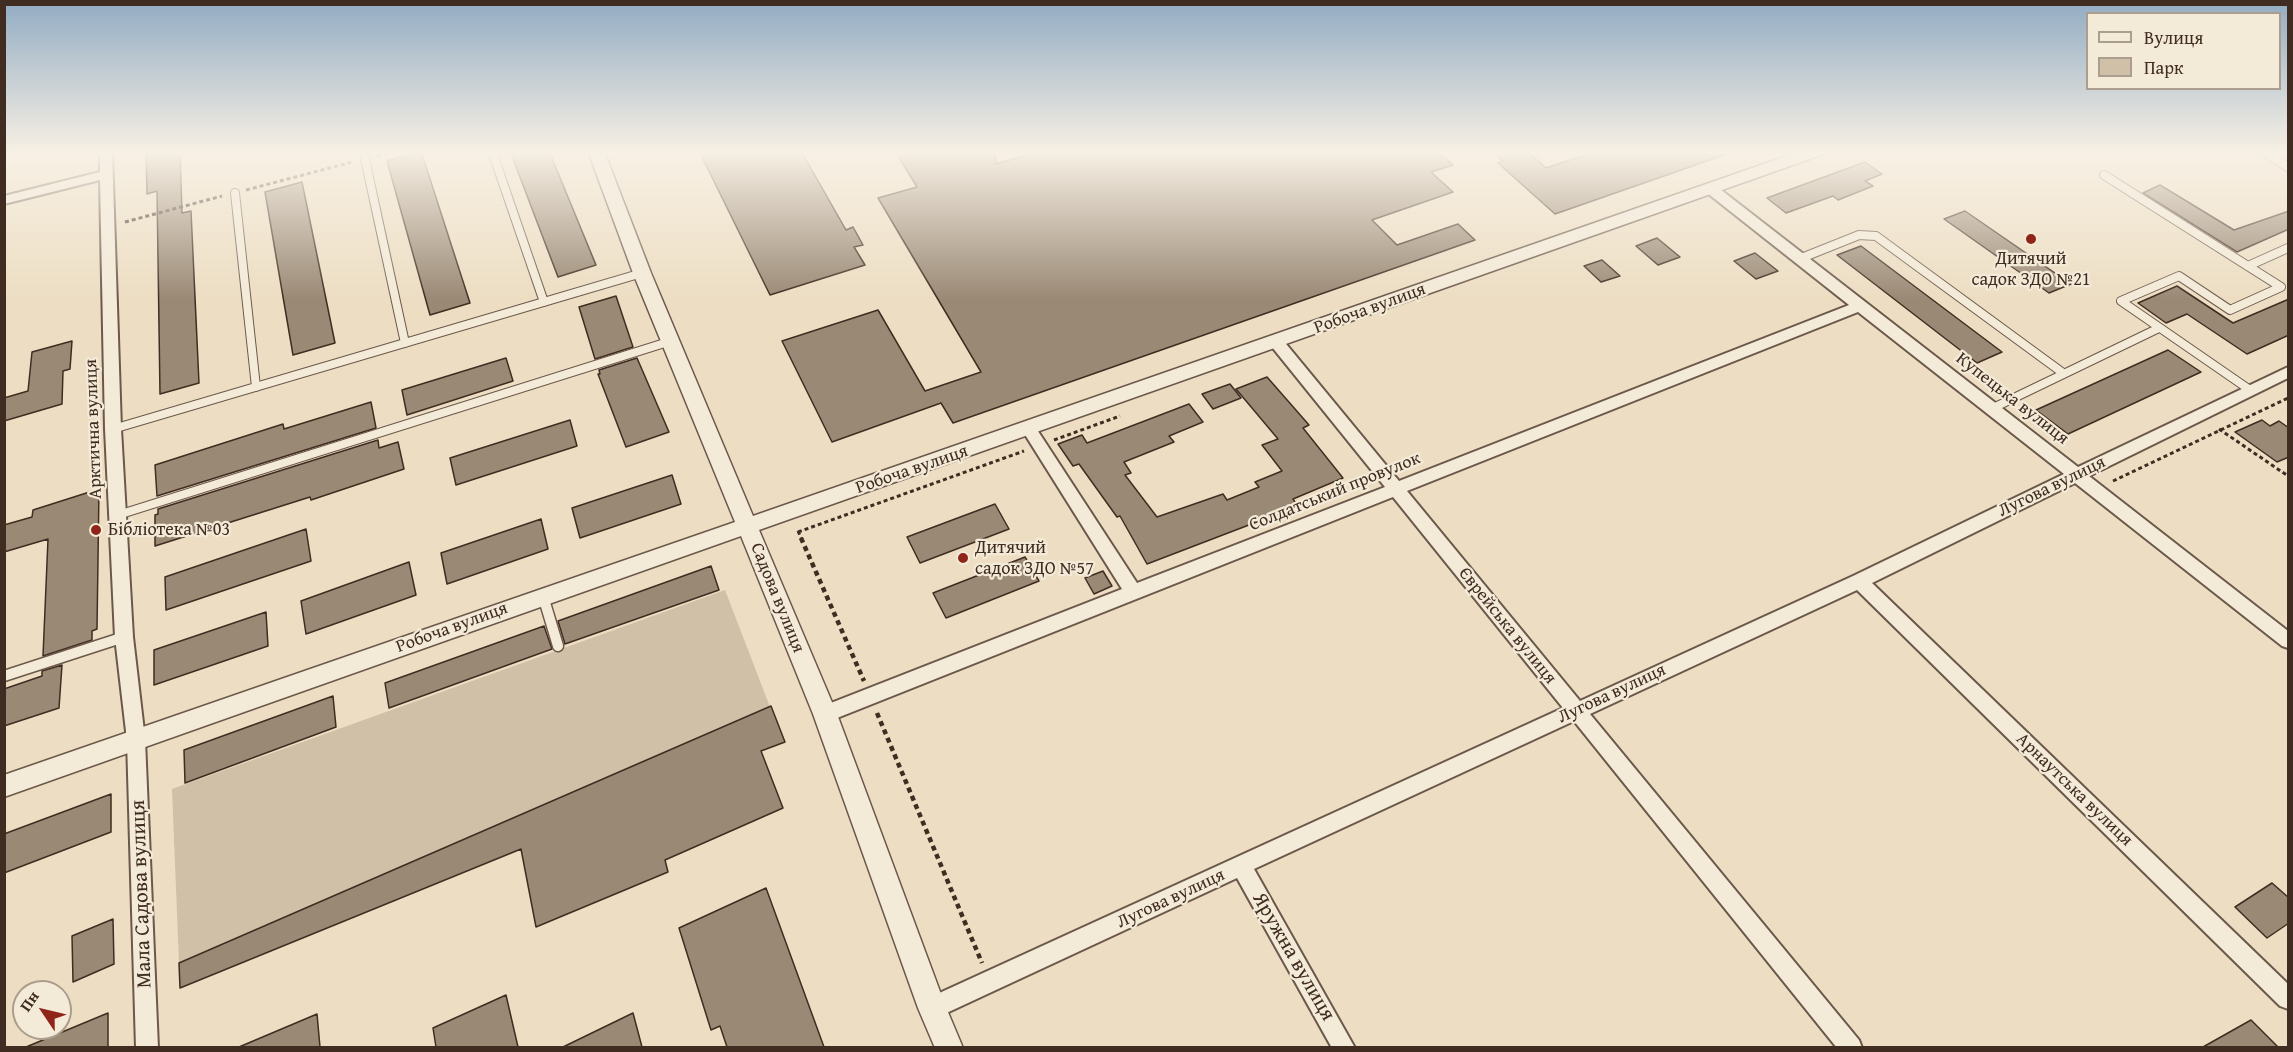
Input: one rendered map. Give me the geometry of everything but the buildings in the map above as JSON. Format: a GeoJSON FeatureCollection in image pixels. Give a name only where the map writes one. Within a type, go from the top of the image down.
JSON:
{"type":"FeatureCollection","features":[{"type":"Feature","properties":{"kind":"street","name":"Арктична вулиця"},"geometry":{"type":"LineString","coordinates":[[106,200],[113,429],[124,637],[136,740]]}},
{"type":"Feature","properties":{"kind":"street","name":"Садова вулиця"},"geometry":{"type":"LineString","coordinates":[[614,200],[642,273],[825,714],[932,1008],[949,1047]]}},
{"type":"Feature","properties":{"kind":"street","name":"Робоча вулиця"},"geometry":{"type":"LineString","coordinates":[[4,786],[747,525],[1034,437],[1277,343],[1681,200]]}},
{"type":"Feature","properties":{"kind":"street","name":"Купецька вулиця"},"geometry":{"type":"LineString","coordinates":[[1726,200],[2289,641]]}},
{"type":"Feature","properties":{"kind":"street","name":"Солдатський провулок"},"geometry":{"type":"LineString","coordinates":[[825,714],[1859,306]]}},
{"type":"Feature","properties":{"kind":"street","name":"Єврейська вулиця"},"geometry":{"type":"LineString","coordinates":[[1277,343],[1851,1047]]}},
{"type":"Feature","properties":{"kind":"street","name":"Лугова вулиця"},"geometry":{"type":"LineString","coordinates":[[932,1008],[1859,581],[2289,372]]}},
{"type":"Feature","properties":{"kind":"street"},"geometry":{"type":"LineString","coordinates":[[1034,437],[1134,593]]}},
{"type":"Feature","properties":{"kind":"street","name":"Арнаутська вулиця"},"geometry":{"type":"LineString","coordinates":[[1859,581],[2289,998]]}},
{"type":"Feature","properties":{"kind":"street","name":"Мала Садова вулиця"},"geometry":{"type":"LineString","coordinates":[[136,740],[147,1047]]}},
{"type":"Feature","properties":{"kind":"street","name":"Яружна вулиця"},"geometry":{"type":"LineString","coordinates":[[1242,867],[1344,1047]]}},
{"type":"Feature","properties":{"kind":"lane"},"geometry":{"type":"LineString","coordinates":[[236,200],[256,387]]}},
{"type":"Feature","properties":{"kind":"lane"},"geometry":{"type":"LineString","coordinates":[[374,200],[405,343]]}},
{"type":"Feature","properties":{"kind":"lane"},"geometry":{"type":"LineString","coordinates":[[509,200],[544,302]]}},
{"type":"Feature","properties":{"kind":"lane"},"geometry":{"type":"LineString","coordinates":[[2144,200],[2281,287],[2230,310],[2179,276],[2121,301],[2250,390]]}},
{"type":"Feature","properties":{"kind":"lane"},"geometry":{"type":"LineString","coordinates":[[1799,259],[1859,235],[1876,236],[2063,373]]}},
{"type":"Feature","properties":{"kind":"lane"},"geometry":{"type":"LineString","coordinates":[[2248,266],[2289,248]]}},
{"type":"Feature","properties":{"kind":"lane"},"geometry":{"type":"LineString","coordinates":[[113,429],[642,273]]}},
{"type":"Feature","properties":{"kind":"lane"},"geometry":{"type":"LineString","coordinates":[[1991,409],[2159,328]]}},
{"type":"Feature","properties":{"kind":"lane"},"geometry":{"type":"LineString","coordinates":[[118,515],[671,341]]}},
{"type":"Feature","properties":{"kind":"lane"},"geometry":{"type":"LineString","coordinates":[[543,596],[558,646]]}},
{"type":"Feature","properties":{"kind":"lane"},"geometry":{"type":"LineString","coordinates":[[4,676],[124,637]]}},
{"type":"Feature","properties":{"kind":"path"},"geometry":{"type":"LineString","coordinates":[[2096,489],[2289,398]]}},
{"type":"Feature","properties":{"kind":"path"},"geometry":{"type":"LineString","coordinates":[[2199,415],[2289,476]]}},
{"type":"Feature","properties":{"kind":"path"},"geometry":{"type":"LineString","coordinates":[[798,532],[1034,437]]}},
{"type":"Feature","properties":{"kind":"path"},"geometry":{"type":"LineString","coordinates":[[789,512],[870,696],[990,982]]}},
{"type":"Feature","properties":{"kind":"green space"},"geometry":{"type":"Polygon","coordinates":[[[725,590],[770,707],[179,963],[172,789],[725,590]]]}},
{"type":"Feature","properties":{"kind":"place","name":"Дитячий садок ЗДО №21"},"geometry":{"type":"Point","coordinates":[2031,239]}},
{"type":"Feature","properties":{"kind":"place","name":"Бібліотека №03"},"geometry":{"type":"Point","coordinates":[96,530]}},
{"type":"Feature","properties":{"kind":"place","name":"Дитячий садок ЗДО №57"},"geometry":{"type":"Point","coordinates":[963,558]}}]}
